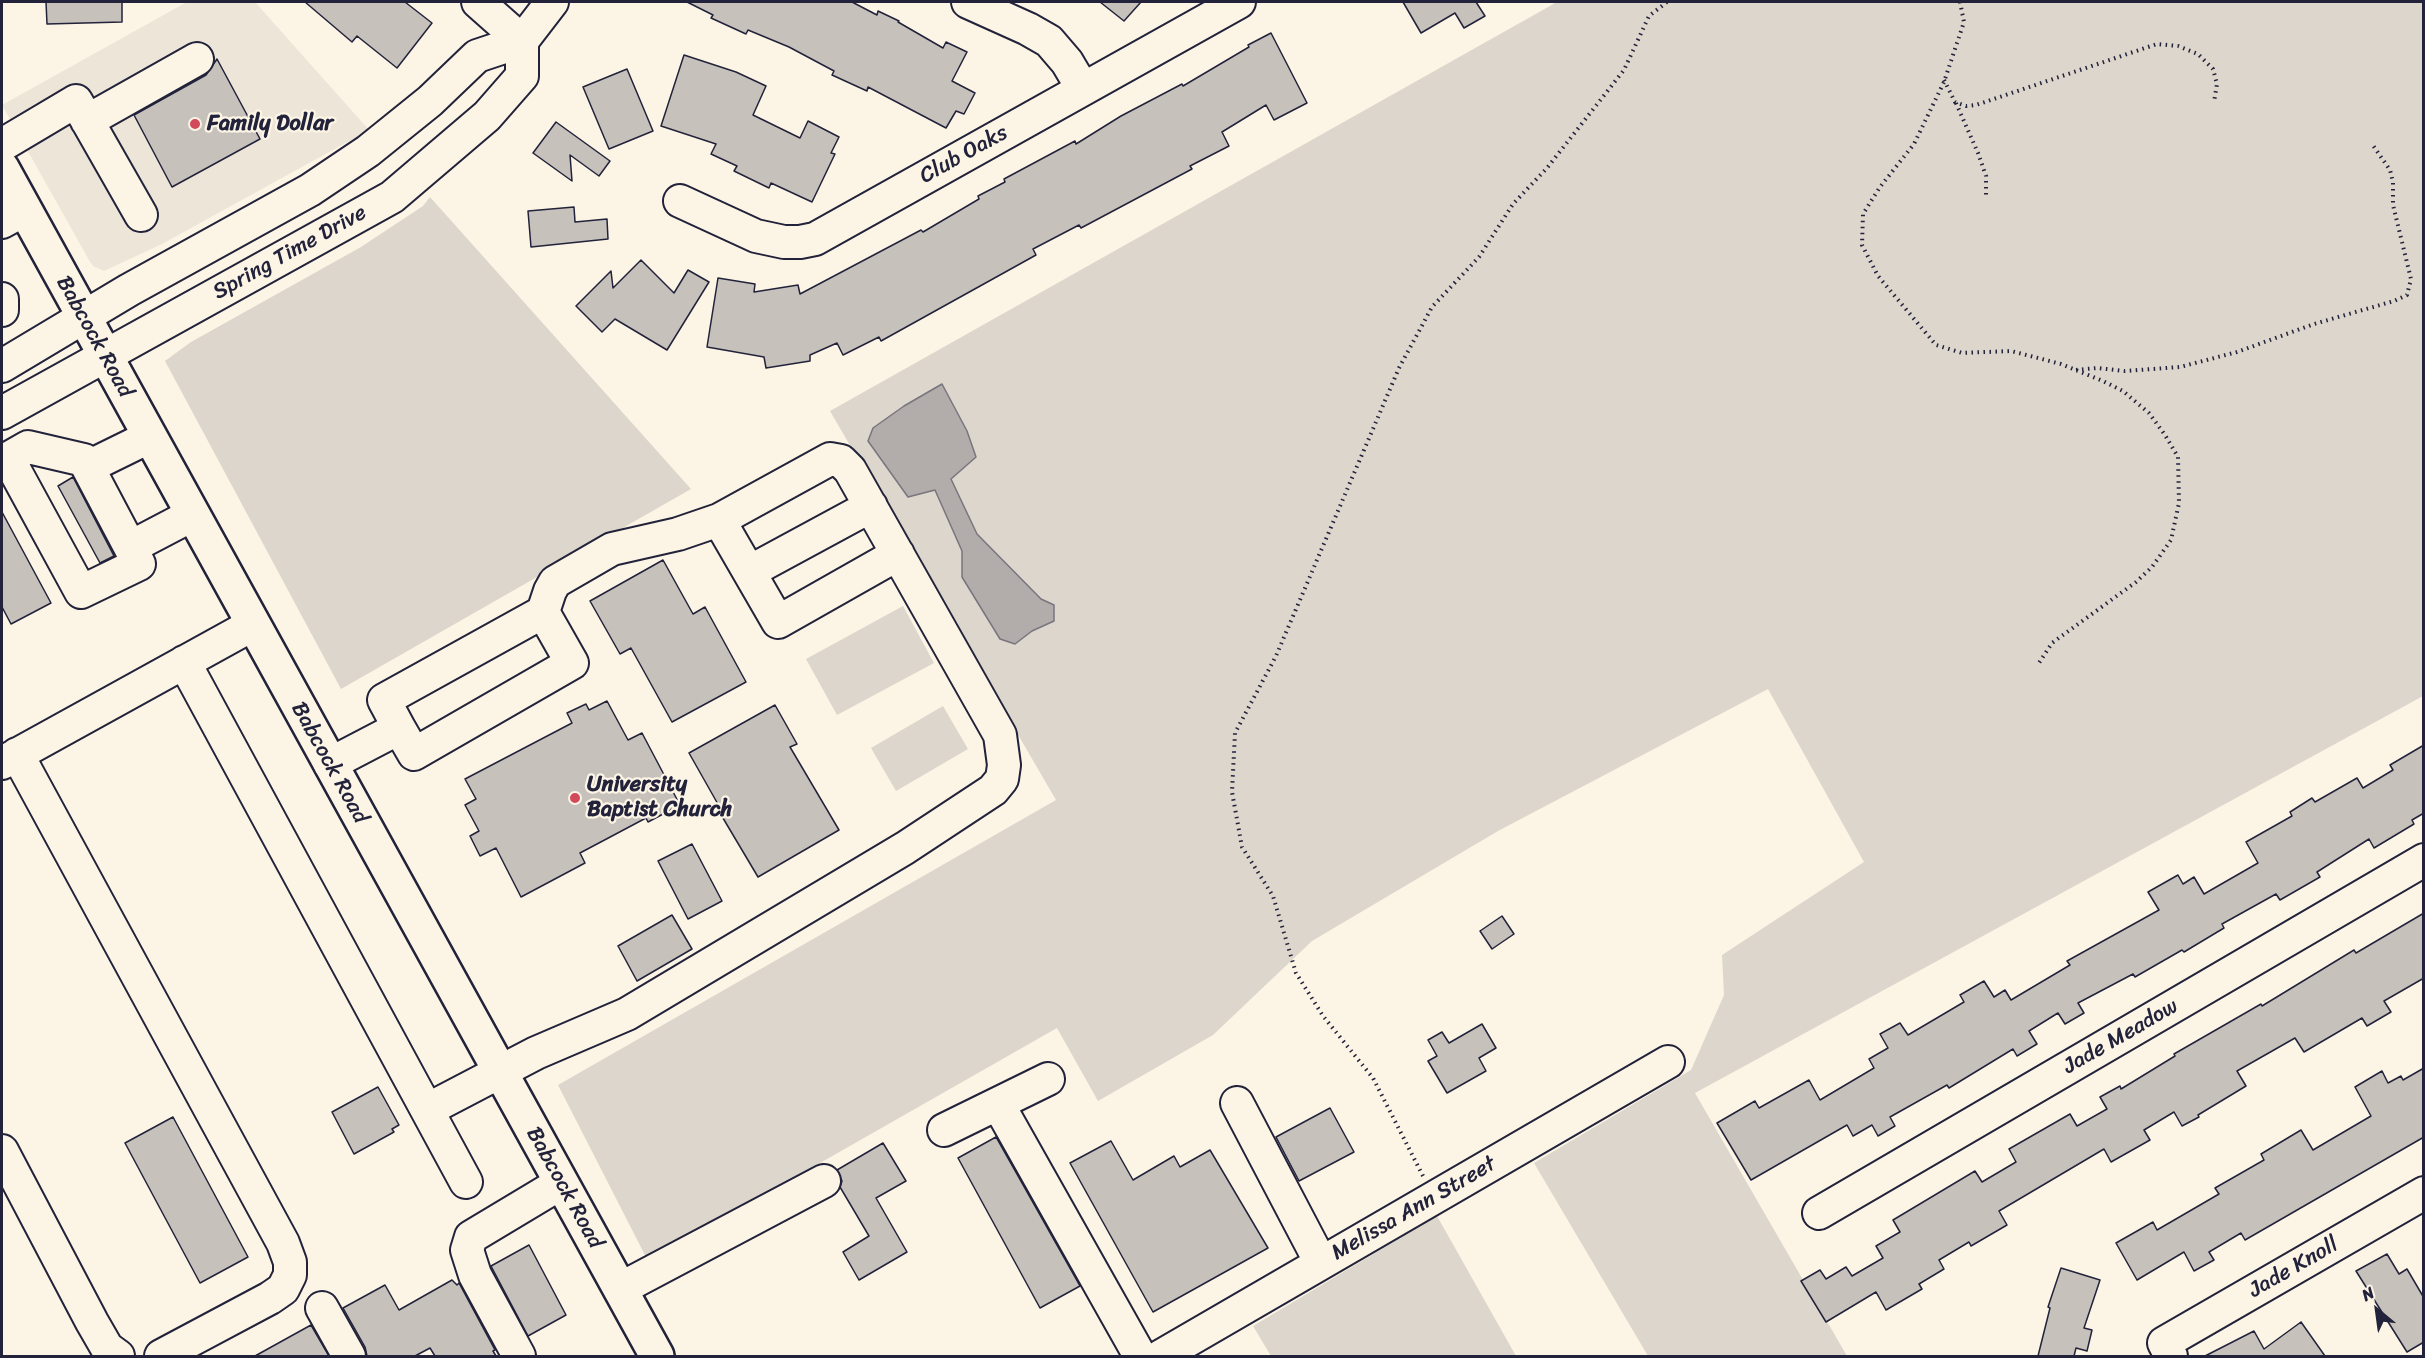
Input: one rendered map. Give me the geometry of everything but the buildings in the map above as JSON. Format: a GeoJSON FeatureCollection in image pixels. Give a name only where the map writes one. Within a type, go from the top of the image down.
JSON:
{"type":"FeatureCollection","features":[{"type":"Feature","properties":{"kind":"main road","name":"Babcock Road"},"geometry":{"type":"LineString","coordinates":[[2,168],[13,216],[84,318],[657,1356]]}},
{"type":"Feature","properties":{"kind":"street"},"geometry":{"type":"LineString","coordinates":[[478,2],[522,41],[552,2]]}},
{"type":"Feature","properties":{"kind":"street"},"geometry":{"type":"LineString","coordinates":[[968,2],[1028,28],[1049,41],[1067,62],[1083,89]]}},
{"type":"Feature","properties":{"kind":"street","name":"Club Oaks"},"geometry":{"type":"LineString","coordinates":[[680,201],[756,236],[800,243],[814,239],[1239,2]]}},
{"type":"Feature","properties":{"kind":"street","name":"Spring Time Drive"},"geometry":{"type":"LineString","coordinates":[[2,366],[129,290],[310,190],[368,152],[430,101],[477,56],[522,41],[522,76],[487,116],[392,197],[5,412]]}},
{"type":"Feature","properties":{"kind":"street"},"geometry":{"type":"LineString","coordinates":[[87,121],[197,59]]}},
{"type":"Feature","properties":{"kind":"street"},"geometry":{"type":"LineString","coordinates":[[2,145],[76,101],[141,215]]}},
{"type":"Feature","properties":{"kind":"street"},"geometry":{"type":"LineString","coordinates":[[2,299],[2,310]]}},
{"type":"Feature","properties":{"kind":"street"},"geometry":{"type":"LineString","coordinates":[[5,412],[13,456],[81,592],[140,564],[84,460],[13,456]]}},
{"type":"Feature","properties":{"kind":"street"},"geometry":{"type":"LineString","coordinates":[[88,467],[149,436]]}},
{"type":"Feature","properties":{"kind":"street"},"geometry":{"type":"LineString","coordinates":[[427,1110],[536,1053],[627,1014],[905,848],[993,790],[1002,779],[1004,765],[1000,735],[871,506],[850,470],[841,461],[830,459],[719,520],[678,534],[612,549],[555,582],[543,612],[384,700],[414,754],[572,663],[543,612]]}},
{"type":"Feature","properties":{"kind":"street"},"geometry":{"type":"LineString","coordinates":[[749,572],[871,506]]}},
{"type":"Feature","properties":{"kind":"street"},"geometry":{"type":"LineString","coordinates":[[131,547],[192,516]]}},
{"type":"Feature","properties":{"kind":"street"},"geometry":{"type":"LineString","coordinates":[[719,520],[778,622],[898,554]]}},
{"type":"Feature","properties":{"kind":"street"},"geometry":{"type":"LineString","coordinates":[[161,1356],[283,1289],[290,1275],[290,1262],[283,1243],[9,758],[252,625]]}},
{"type":"Feature","properties":{"kind":"street"},"geometry":{"type":"LineString","coordinates":[[184,662],[466,1182]]}},
{"type":"Feature","properties":{"kind":"street"},"geometry":{"type":"LineString","coordinates":[[330,764],[399,728]]}},
{"type":"Feature","properties":{"kind":"street","name":"Jade Meadow"},"geometry":{"type":"LineString","coordinates":[[1819,1213],[2424,860]]}},
{"type":"Feature","properties":{"kind":"street","name":"Melissa Ann Street"},"geometry":{"type":"LineString","coordinates":[[1161,1356],[1668,1062]]}},
{"type":"Feature","properties":{"kind":"street"},"geometry":{"type":"LineString","coordinates":[[944,1130],[1048,1079]]}},
{"type":"Feature","properties":{"kind":"street"},"geometry":{"type":"LineString","coordinates":[[1237,1103],[1321,1263]]}},
{"type":"Feature","properties":{"kind":"street"},"geometry":{"type":"LineString","coordinates":[[998,1104],[1140,1356]]}},
{"type":"Feature","properties":{"kind":"street"},"geometry":{"type":"LineString","coordinates":[[2,1151],[92,1322],[108,1348],[118,1356]]}},
{"type":"Feature","properties":{"kind":"street"},"geometry":{"type":"LineString","coordinates":[[620,1289],[824,1181]]}},
{"type":"Feature","properties":{"kind":"street"},"geometry":{"type":"LineString","coordinates":[[519,1356],[475,1275],[467,1250],[471,1237],[561,1183]]}},
{"type":"Feature","properties":{"kind":"street","name":"Jade Knoll"},"geometry":{"type":"LineString","coordinates":[[2168,1350],[2423,1195]]}},
{"type":"Feature","properties":{"kind":"street"},"geometry":{"type":"LineString","coordinates":[[322,1308],[349,1356]]}},
{"type":"Feature","properties":{"kind":"path"},"geometry":{"type":"LineString","coordinates":[[1433,1198],[1373,1078],[1323,1016],[1296,973],[1273,896],[1242,847],[1232,792],[1235,732],[1276,656],[1399,368],[1432,307],[1479,257],[1513,204],[1547,168],[1623,70],[1649,16],[1667,2]]}},
{"type":"Feature","properties":{"kind":"path"},"geometry":{"type":"LineString","coordinates":[[1960,2],[1964,22],[1944,80],[1914,144],[1880,187],[1863,214],[1862,245],[1878,276],[1936,345],[1962,353],[2011,351],[2075,370],[2124,391],[2149,413],[2178,457],[2179,503],[2171,540],[2152,567],[2136,582],[2052,642],[2037,666]]}},
{"type":"Feature","properties":{"kind":"path"},"geometry":{"type":"LineString","coordinates":[[1955,102],[1966,106],[1976,105],[2157,44],[2178,46],[2198,54],[2213,69],[2217,84],[2214,102]]}},
{"type":"Feature","properties":{"kind":"path"},"geometry":{"type":"LineString","coordinates":[[1944,80],[1978,153],[1986,176],[1986,195]]}},
{"type":"Feature","properties":{"kind":"path"},"geometry":{"type":"LineString","coordinates":[[2075,370],[2097,368],[2125,371],[2180,367],[2237,352],[2314,324],[2394,301],[2407,295],[2411,279],[2393,205],[2393,183],[2390,170],[2372,144]]}},
{"type":"Feature","properties":{"kind":"shaded area"},"geometry":{"type":"Polygon","coordinates":[[[187,2],[255,2],[369,130],[162,244],[104,271],[93,266],[89,260],[2,105],[187,2]]]}},
{"type":"Feature","properties":{"kind":"shaded area"},"geometry":{"type":"Polygon","coordinates":[[[1557,2],[2423,2],[2423,696],[1695,1093],[1847,1356],[1648,1356],[1534,1163],[1691,1070],[1724,995],[1722,955],[1864,862],[1768,689],[1498,831],[1312,941],[1213,1035],[1098,1101],[1057,1028],[648,1261],[558,1085],[1056,800],[830,411],[1557,2]]]}},
{"type":"Feature","properties":{"kind":"shaded area"},"geometry":{"type":"Polygon","coordinates":[[[430,197],[691,489],[341,689],[165,361],[191,342],[361,247],[423,206],[430,197]]]}},
{"type":"Feature","properties":{"kind":"shaded area"},"geometry":{"type":"Polygon","coordinates":[[[942,384],[967,431],[976,457],[951,479],[977,534],[1041,599],[1054,605],[1054,621],[1032,631],[1015,644],[1000,639],[962,577],[962,551],[935,490],[908,497],[868,441],[873,428],[904,406],[942,384]]]}},
{"type":"Feature","properties":{"kind":"shaded area"},"geometry":{"type":"Polygon","coordinates":[[[903,606],[934,663],[837,715],[806,659],[903,606]]]}},
{"type":"Feature","properties":{"kind":"shaded area"},"geometry":{"type":"Polygon","coordinates":[[[943,706],[968,749],[896,791],[871,748],[943,706]]]}},
{"type":"Feature","properties":{"kind":"shaded area"},"geometry":{"type":"Polygon","coordinates":[[[1437,1216],[1516,1356],[1271,1356],[1253,1326],[1437,1216]]]}},
{"type":"Feature","properties":{"kind":"place","name":"Family Dollar"},"geometry":{"type":"Point","coordinates":[195,124]}},
{"type":"Feature","properties":{"kind":"place","name":"University Baptist Church"},"geometry":{"type":"Point","coordinates":[575,798]}}]}
